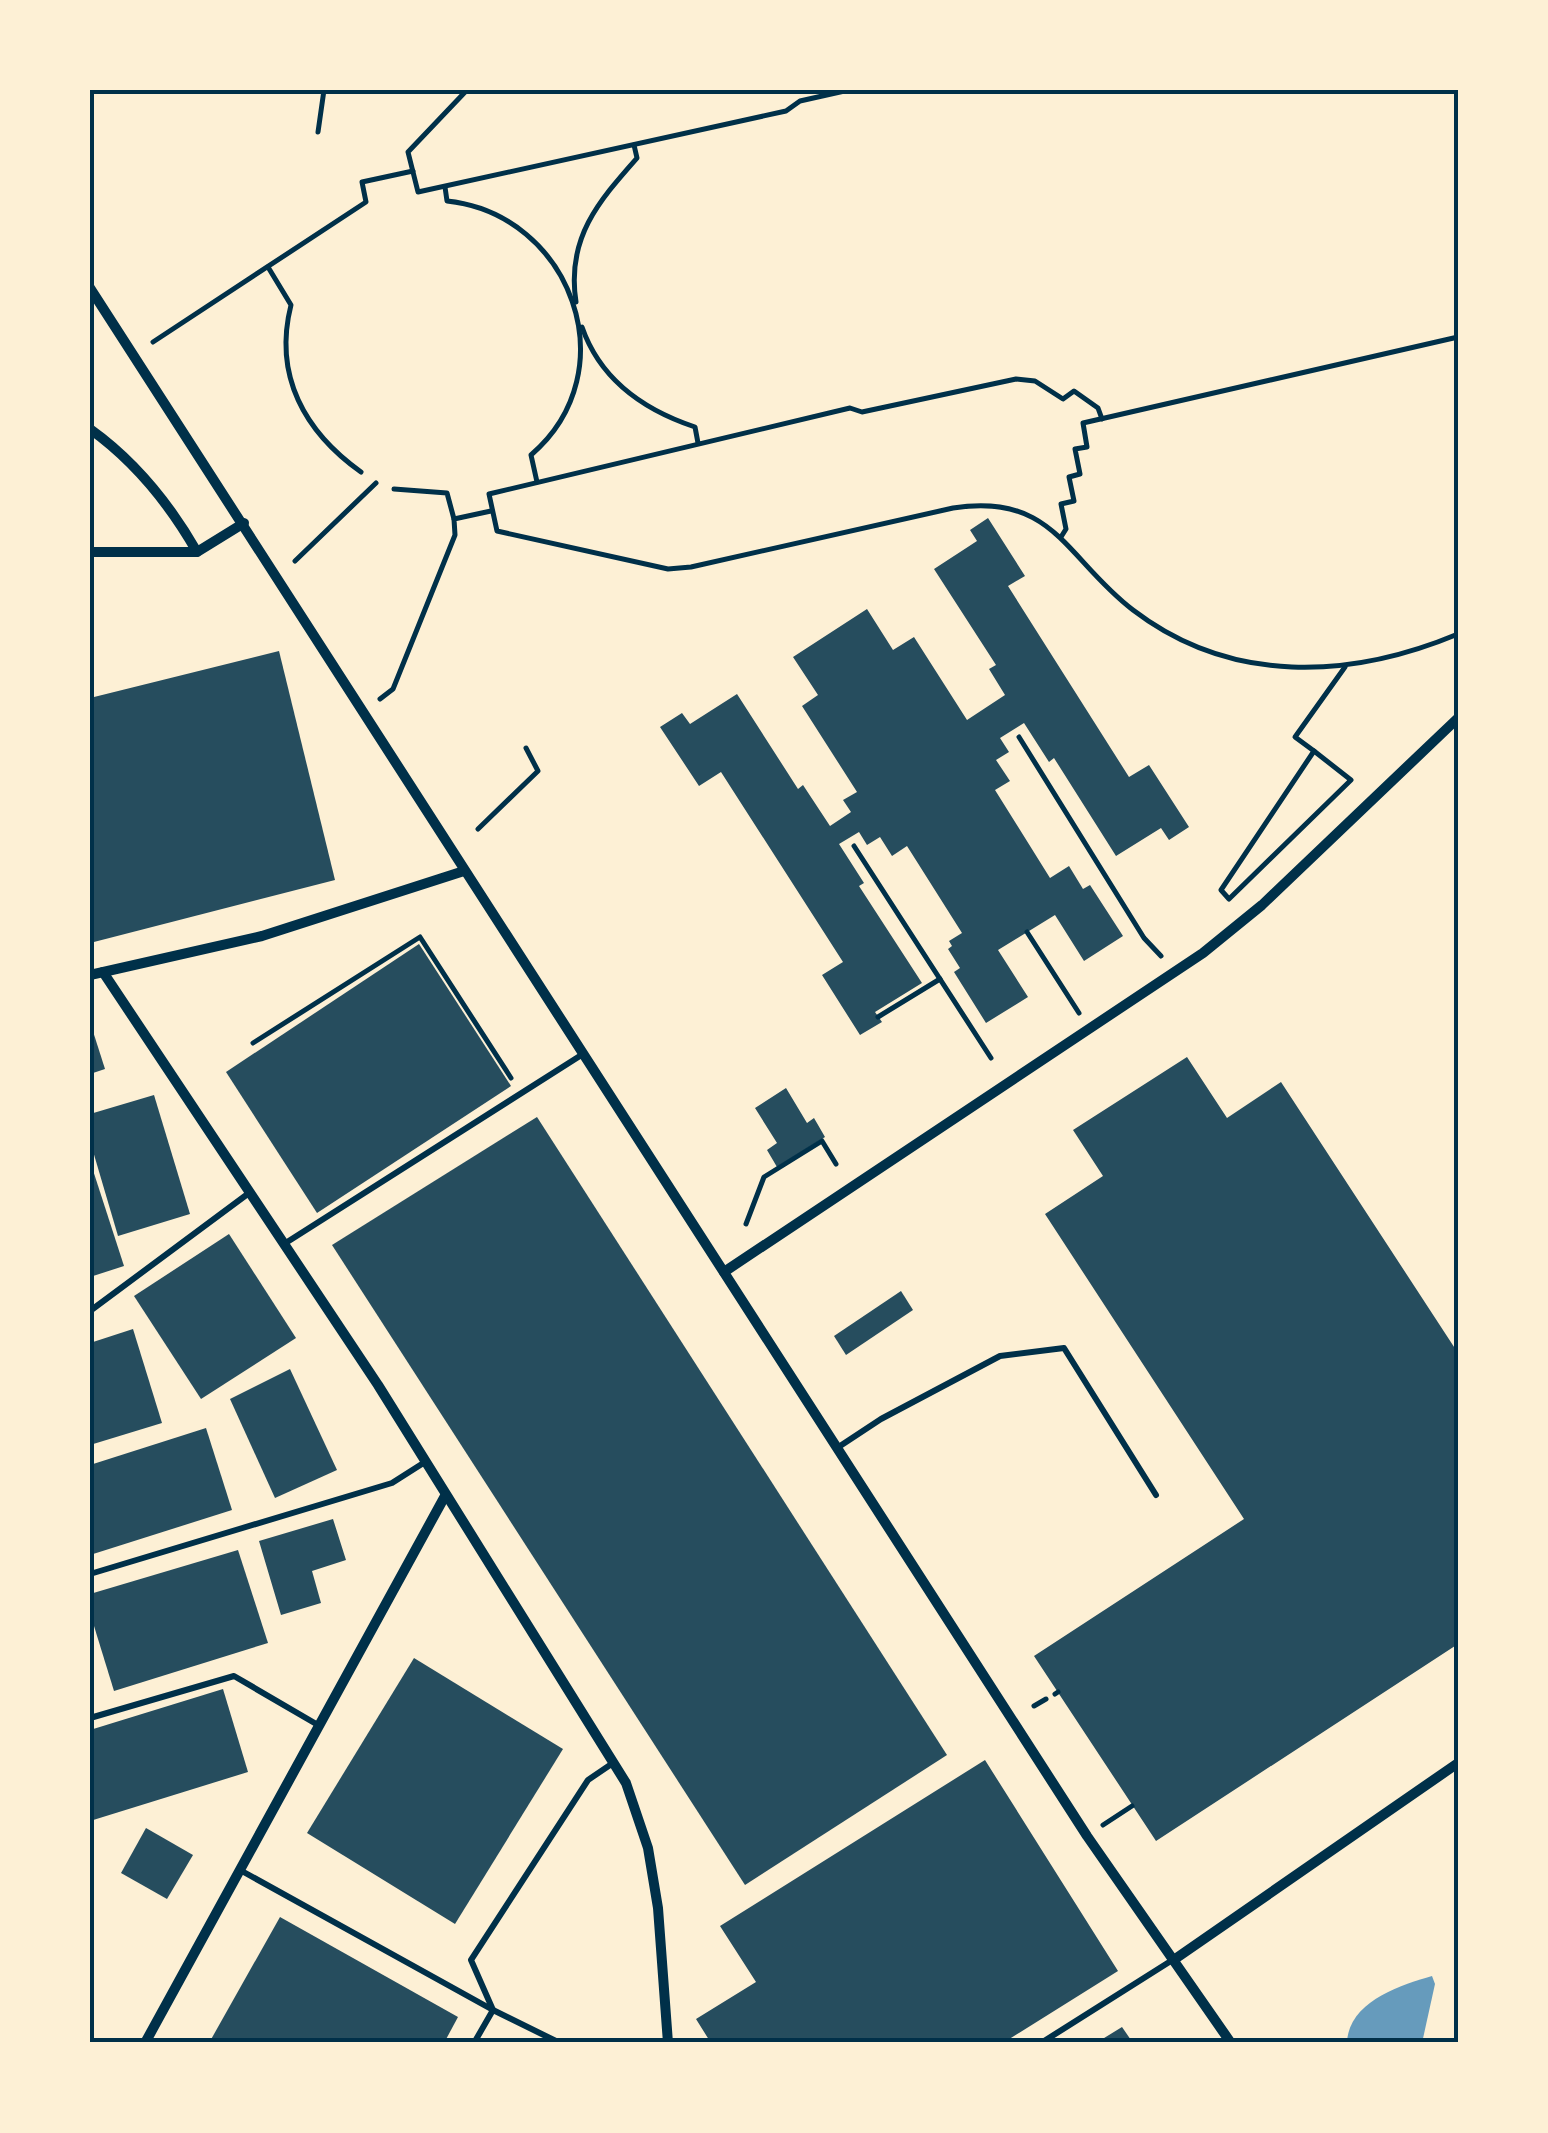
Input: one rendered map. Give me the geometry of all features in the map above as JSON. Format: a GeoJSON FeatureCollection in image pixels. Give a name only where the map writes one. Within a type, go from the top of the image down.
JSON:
{"type":"FeatureCollection","features":[{"type":"Feature","properties":{"kind":"street"},"geometry":{"type":"LineString","coordinates":[[90,288],[1087,1836],[1231,2043]]}},
{"type":"Feature","properties":{"kind":"street"},"geometry":{"type":"LineString","coordinates":[[90,430],[117,449],[154,489],[173,511],[196,552]]}},
{"type":"Feature","properties":{"kind":"street"},"geometry":{"type":"LineString","coordinates":[[90,552],[196,552],[244,523]]}},
{"type":"Feature","properties":{"kind":"street"},"geometry":{"type":"LineString","coordinates":[[724,1272],[1175,974],[1248,918],[1458,718]]}},
{"type":"Feature","properties":{"kind":"street"},"geometry":{"type":"LineString","coordinates":[[90,975],[262,936],[464,870]]}},
{"type":"Feature","properties":{"kind":"street"},"geometry":{"type":"LineString","coordinates":[[103,972],[378,1385],[626,1783],[648,1848],[658,1908],[668,2043]]}},
{"type":"Feature","properties":{"kind":"street"},"geometry":{"type":"LineString","coordinates":[[145,2043],[445,1496]]}},
{"type":"Feature","properties":{"kind":"street"},"geometry":{"type":"LineString","coordinates":[[1175,1958],[1458,1763]]}},
{"type":"Feature","properties":{"kind":"lane"},"geometry":{"type":"LineString","coordinates":[[284,1245],[583,1054]]}},
{"type":"Feature","properties":{"kind":"lane"},"geometry":{"type":"LineString","coordinates":[[90,1311],[249,1193]]}},
{"type":"Feature","properties":{"kind":"lane"},"geometry":{"type":"LineString","coordinates":[[838,1448],[881,1419],[1000,1356],[1064,1348],[1156,1496]]}},
{"type":"Feature","properties":{"kind":"lane"},"geometry":{"type":"LineString","coordinates":[[90,1574],[392,1483],[425,1462]]}},
{"type":"Feature","properties":{"kind":"lane"},"geometry":{"type":"LineString","coordinates":[[90,1704],[92,1718],[234,1676],[319,1726]]}},
{"type":"Feature","properties":{"kind":"lane"},"geometry":{"type":"LineString","coordinates":[[493,2010],[471,1960],[588,1780],[613,1762]]}},
{"type":"Feature","properties":{"kind":"lane"},"geometry":{"type":"LineString","coordinates":[[240,1870],[560,2043]]}},
{"type":"Feature","properties":{"kind":"lane"},"geometry":{"type":"LineString","coordinates":[[1041,2043],[1175,1958]]}},
{"type":"Feature","properties":{"kind":"lane"},"geometry":{"type":"LineString","coordinates":[[474,2043],[493,2010]]}},
{"type":"Feature","properties":{"kind":"path"},"geometry":{"type":"LineString","coordinates":[[318,132],[324,90]]}},
{"type":"Feature","properties":{"kind":"path"},"geometry":{"type":"LineString","coordinates":[[467,90],[408,152],[418,192],[786,111],[800,101],[849,90]]}},
{"type":"Feature","properties":{"kind":"path"},"geometry":{"type":"LineString","coordinates":[[537,482],[530,454],[549,436],[565,410],[579,364],[575,270],[585,228],[606,190],[637,158],[634,144]]}},
{"type":"Feature","properties":{"kind":"path"},"geometry":{"type":"LineString","coordinates":[[152,342],[366,202],[362,182],[413,171]]}},
{"type":"Feature","properties":{"kind":"path"},"geometry":{"type":"LineString","coordinates":[[444,187],[447,201],[463,202],[495,214],[540,246],[563,277],[585,337],[608,373],[653,410],[695,427],[698,444]]}},
{"type":"Feature","properties":{"kind":"path"},"geometry":{"type":"LineString","coordinates":[[268,267],[292,306],[286,326],[286,352],[302,410],[326,446],[361,472]]}},
{"type":"Feature","properties":{"kind":"path"},"geometry":{"type":"LineString","coordinates":[[1061,537],[1066,529],[1061,504],[1074,501],[1069,477],[1080,474],[1075,449],[1087,447],[1082,423],[1458,338]]}},
{"type":"Feature","properties":{"kind":"path"},"geometry":{"type":"LineString","coordinates":[[1102,419],[1098,408],[1074,391],[1064,399],[1035,381],[1016,379],[862,412],[850,408],[488,494],[498,531],[668,569],[980,504],[1018,509],[1061,537],[1086,568],[1135,612],[1191,642],[1242,661],[1267,666],[1344,667],[1424,648],[1458,634]]}},
{"type":"Feature","properties":{"kind":"path"},"geometry":{"type":"LineString","coordinates":[[295,561],[376,483]]}},
{"type":"Feature","properties":{"kind":"path"},"geometry":{"type":"LineString","coordinates":[[380,699],[394,689],[455,535],[448,494],[394,489]]}},
{"type":"Feature","properties":{"kind":"path"},"geometry":{"type":"LineString","coordinates":[[454,519],[492,511]]}},
{"type":"Feature","properties":{"kind":"path"},"geometry":{"type":"LineString","coordinates":[[1314,751],[1221,890],[1229,899],[1350,780],[1314,751],[1295,737],[1344,667]]}},
{"type":"Feature","properties":{"kind":"path"},"geometry":{"type":"LineString","coordinates":[[1020,737],[1144,938],[1162,958]]}},
{"type":"Feature","properties":{"kind":"path"},"geometry":{"type":"LineString","coordinates":[[478,829],[538,771],[526,748]]}},
{"type":"Feature","properties":{"kind":"path"},"geometry":{"type":"LineString","coordinates":[[854,846],[990,1058]]}},
{"type":"Feature","properties":{"kind":"path"},"geometry":{"type":"LineString","coordinates":[[1027,932],[1089,1028]]}},
{"type":"Feature","properties":{"kind":"path"},"geometry":{"type":"LineString","coordinates":[[254,1043],[420,937],[520,1094]]}},
{"type":"Feature","properties":{"kind":"path"},"geometry":{"type":"LineString","coordinates":[[878,1017],[940,979]]}},
{"type":"Feature","properties":{"kind":"path"},"geometry":{"type":"LineString","coordinates":[[746,1224],[764,1176],[821,1140],[836,1164]]}},
{"type":"Feature","properties":{"kind":"path"},"geometry":{"type":"LineString","coordinates":[[1034,1706],[1046,1699]]}},
{"type":"Feature","properties":{"kind":"path"},"geometry":{"type":"LineString","coordinates":[[1103,1825],[1132,1806]]}},
{"type":"Feature","properties":{"kind":"water"},"geometry":{"type":"Polygon","coordinates":[[[1432,1976],[1435,1984],[1422,2043],[1347,2043],[1356,2016],[1366,2006],[1391,1990],[1432,1976]]]}},
{"type":"Feature","properties":{"kind":"building"},"geometry":{"type":"Polygon","coordinates":[[[988,518],[1025,576],[1008,586],[1129,777],[1149,765],[1189,827],[1169,840],[1161,828],[1116,856],[1054,758],[1049,762],[1024,723],[1000,738],[1009,752],[996,760],[1010,781],[995,790],[1050,878],[1069,866],[1083,889],[1090,885],[1123,936],[1084,961],[1055,915],[998,950],[1028,997],[986,1023],[954,972],[960,968],[948,949],[952,946],[949,941],[962,933],[907,846],[892,856],[880,837],[867,845],[859,832],[839,844],[864,883],[859,886],[922,983],[875,1012],[882,1022],[860,1035],[822,975],[843,962],[721,772],[699,786],[660,727],[682,713],[690,724],[737,694],[798,789],[803,785],[830,826],[851,812],[843,800],[857,792],[802,706],[818,695],[793,657],[867,609],[893,650],[914,637],[967,720],[1005,695],[989,669],[996,665],[934,569],[977,541],[970,530],[988,518]]]}},
{"type":"Feature","properties":{"kind":"building"},"geometry":{"type":"Polygon","coordinates":[[[279,651],[335,880],[90,943],[90,698],[279,651]]]}},
{"type":"Feature","properties":{"kind":"building"},"geometry":{"type":"Polygon","coordinates":[[[419,944],[511,1086],[317,1213],[226,1072],[419,944]]]}},
{"type":"Feature","properties":{"kind":"building"},"geometry":{"type":"Polygon","coordinates":[[[90,1022],[105,1069],[90,1074],[90,1022]]]}},
{"type":"Feature","properties":{"kind":"building"},"geometry":{"type":"Polygon","coordinates":[[[1187,1057],[1227,1118],[1281,1082],[1458,1353],[1458,1644],[1156,1841],[1034,1656],[1244,1519],[1045,1214],[1103,1176],[1073,1130],[1187,1057]]]}},
{"type":"Feature","properties":{"kind":"building"},"geometry":{"type":"Polygon","coordinates":[[[786,1088],[807,1123],[814,1118],[825,1137],[777,1167],[767,1150],[777,1143],[755,1108],[786,1088]]]}},
{"type":"Feature","properties":{"kind":"building"},"geometry":{"type":"Polygon","coordinates":[[[154,1095],[190,1214],[118,1236],[90,1141],[90,1114],[154,1095]]]}},
{"type":"Feature","properties":{"kind":"building"},"geometry":{"type":"Polygon","coordinates":[[[537,1117],[947,1755],[745,1885],[332,1245],[537,1117]]]}},
{"type":"Feature","properties":{"kind":"building"},"geometry":{"type":"Polygon","coordinates":[[[90,1161],[124,1266],[90,1277],[90,1161]]]}},
{"type":"Feature","properties":{"kind":"building"},"geometry":{"type":"Polygon","coordinates":[[[229,1234],[296,1338],[201,1399],[134,1296],[229,1234]]]}},
{"type":"Feature","properties":{"kind":"building"},"geometry":{"type":"Polygon","coordinates":[[[901,1291],[913,1310],[846,1355],[834,1336],[901,1291]]]}},
{"type":"Feature","properties":{"kind":"building"},"geometry":{"type":"Polygon","coordinates":[[[133,1329],[162,1423],[90,1445],[90,1343],[133,1329]]]}},
{"type":"Feature","properties":{"kind":"building"},"geometry":{"type":"Polygon","coordinates":[[[290,1369],[337,1470],[275,1498],[230,1399],[290,1369]]]}},
{"type":"Feature","properties":{"kind":"building"},"geometry":{"type":"Polygon","coordinates":[[[206,1428],[232,1510],[90,1555],[90,1465],[206,1428]]]}},
{"type":"Feature","properties":{"kind":"building"},"geometry":{"type":"Polygon","coordinates":[[[333,1519],[346,1560],[312,1571],[321,1603],[281,1615],[259,1541],[333,1519]]]}},
{"type":"Feature","properties":{"kind":"building"},"geometry":{"type":"Polygon","coordinates":[[[238,1550],[268,1643],[114,1691],[90,1613],[90,1594],[238,1550]]]}},
{"type":"Feature","properties":{"kind":"building"},"geometry":{"type":"Polygon","coordinates":[[[414,1658],[563,1749],[455,1924],[307,1833],[414,1658]]]}},
{"type":"Feature","properties":{"kind":"building"},"geometry":{"type":"Polygon","coordinates":[[[223,1689],[248,1772],[90,1821],[90,1730],[223,1689]]]}},
{"type":"Feature","properties":{"kind":"building"},"geometry":{"type":"Polygon","coordinates":[[[985,1760],[1118,1971],[1003,2043],[711,2043],[696,2019],[756,1982],[720,1926],[985,1760]]]}},
{"type":"Feature","properties":{"kind":"building"},"geometry":{"type":"Polygon","coordinates":[[[146,1828],[193,1855],[167,1899],[121,1873],[146,1828]]]}},
{"type":"Feature","properties":{"kind":"building"},"geometry":{"type":"Polygon","coordinates":[[[280,1917],[458,2017],[444,2043],[209,2043],[280,1917]]]}},
{"type":"Feature","properties":{"kind":"building"},"geometry":{"type":"Polygon","coordinates":[[[1122,2027],[1133,2043],[1096,2043],[1122,2027]]]}}]}
